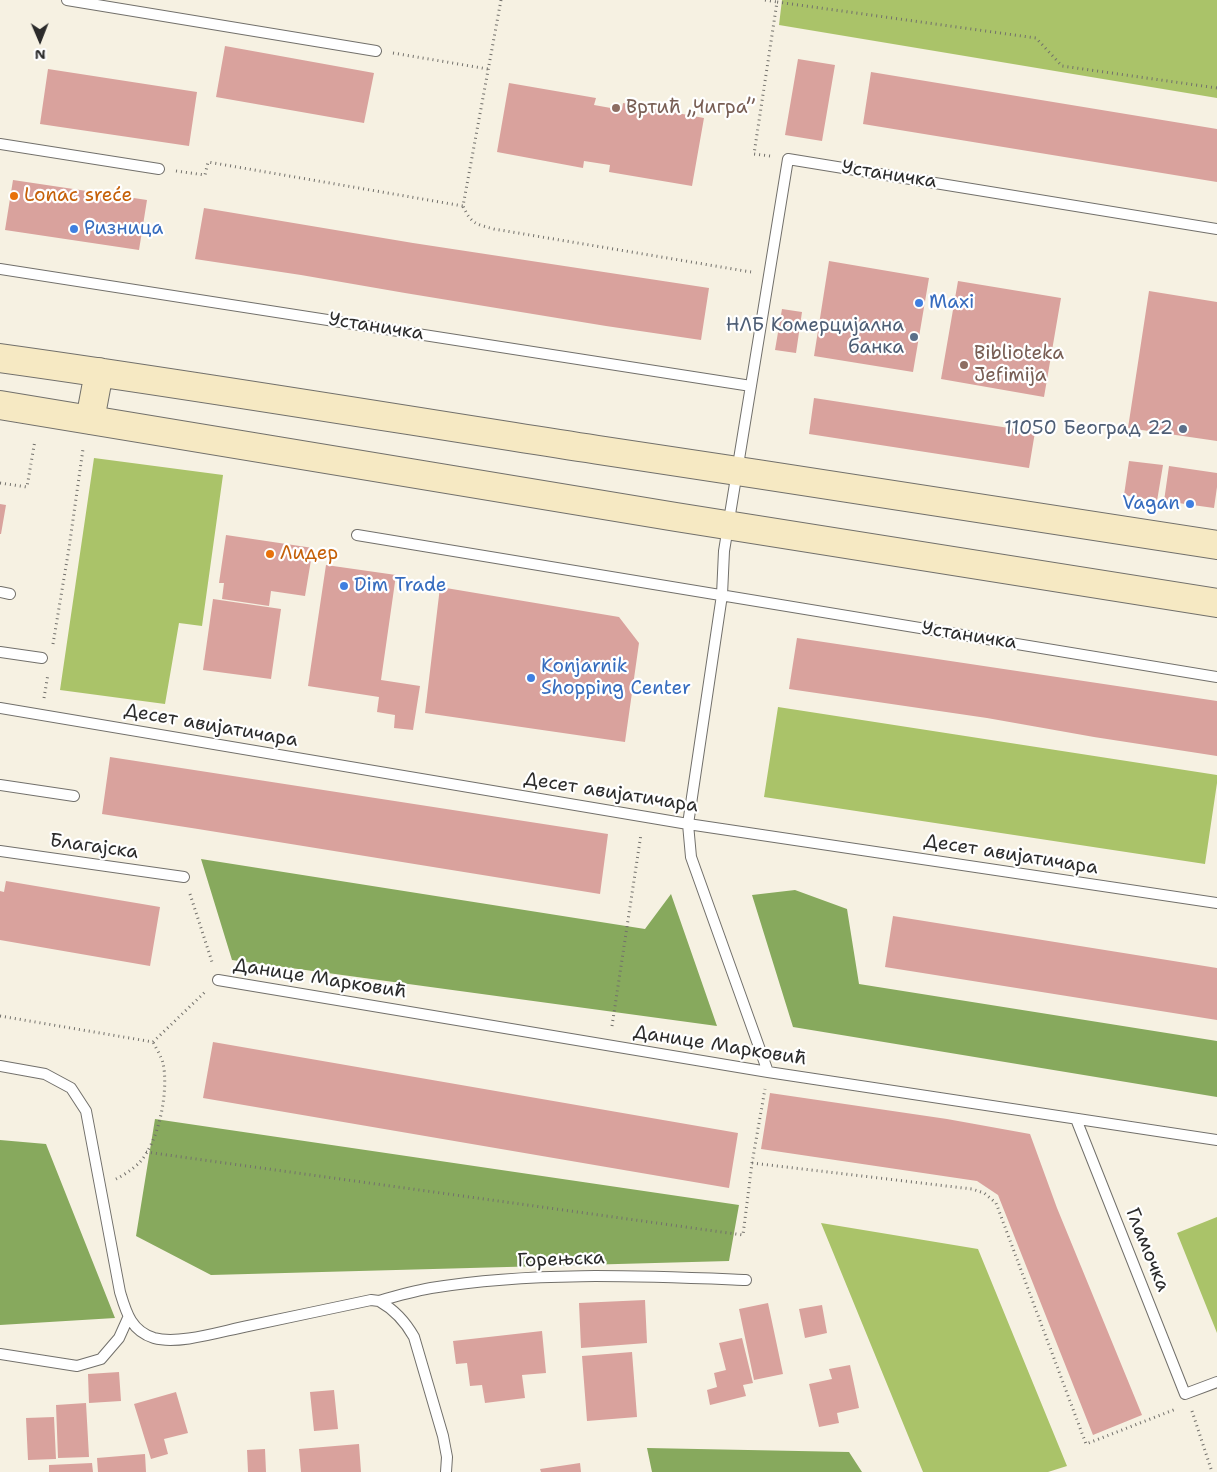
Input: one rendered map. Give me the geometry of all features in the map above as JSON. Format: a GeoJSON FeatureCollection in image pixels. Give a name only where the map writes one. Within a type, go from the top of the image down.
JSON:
{"type":"FeatureCollection","features":[{"type":"Feature","properties":{"kind":"main road"},"geometry":{"type":"LineString","coordinates":[[0,358],[1217,545]]}},
{"type":"Feature","properties":{"kind":"main road"},"geometry":{"type":"LineString","coordinates":[[90,420],[99,372]]}},
{"type":"Feature","properties":{"kind":"main road"},"geometry":{"type":"LineString","coordinates":[[0,405],[729,525],[1217,602]]}},
{"type":"Feature","properties":{"kind":"lane"},"geometry":{"type":"LineString","coordinates":[[67,0],[376,51]]}},
{"type":"Feature","properties":{"kind":"lane"},"geometry":{"type":"LineString","coordinates":[[0,144],[159,169]]}},
{"type":"Feature","properties":{"kind":"lane"},"geometry":{"type":"LineString","coordinates":[[768,1072],[691,857],[688,824],[722,596],[724,551],[788,158]]}},
{"type":"Feature","properties":{"kind":"lane","name":"Устаничка"},"geometry":{"type":"LineString","coordinates":[[788,158],[1217,229]]}},
{"type":"Feature","properties":{"kind":"lane","name":"Устаничка"},"geometry":{"type":"LineString","coordinates":[[0,269],[751,386]]}},
{"type":"Feature","properties":{"kind":"lane","name":"Устаничка"},"geometry":{"type":"LineString","coordinates":[[358,535],[1217,676]]}},
{"type":"Feature","properties":{"kind":"lane"},"geometry":{"type":"LineString","coordinates":[[0,652],[42,658]]}},
{"type":"Feature","properties":{"kind":"lane","name":"Десет авијатичара"},"geometry":{"type":"LineString","coordinates":[[0,708],[688,824],[1217,903]]}},
{"type":"Feature","properties":{"kind":"lane"},"geometry":{"type":"LineString","coordinates":[[0,785],[74,796]]}},
{"type":"Feature","properties":{"kind":"lane","name":"Благајска"},"geometry":{"type":"LineString","coordinates":[[0,851],[184,877]]}},
{"type":"Feature","properties":{"kind":"lane","name":"Данице Марковић"},"geometry":{"type":"LineString","coordinates":[[218,980],[768,1072],[1217,1140]]}},
{"type":"Feature","properties":{"kind":"lane"},"geometry":{"type":"LineString","coordinates":[[0,1066],[45,1074],[71,1088],[86,1111],[120,1292],[128,1318],[119,1338],[101,1359],[77,1366],[0,1354]]}},
{"type":"Feature","properties":{"kind":"lane","name":"Гламочка"},"geometry":{"type":"LineString","coordinates":[[1076,1120],[1185,1394],[1217,1382]]}},
{"type":"Feature","properties":{"kind":"lane","name":"Горењска"},"geometry":{"type":"LineString","coordinates":[[128,1318],[138,1330],[153,1338],[169,1340],[198,1337],[429,1288],[475,1282],[518,1278],[636,1276],[746,1280]]}},
{"type":"Feature","properties":{"kind":"lane"},"geometry":{"type":"LineString","coordinates":[[379,1300],[398,1315],[414,1337],[443,1436],[447,1456],[446,1470]]}},
{"type":"Feature","properties":{"kind":"path"},"geometry":{"type":"LineString","coordinates":[[501,0],[463,206],[468,217],[476,224],[494,229],[768,275]]}},
{"type":"Feature","properties":{"kind":"path"},"geometry":{"type":"LineString","coordinates":[[765,0],[1036,38],[1062,66],[1217,88]]}},
{"type":"Feature","properties":{"kind":"path"},"geometry":{"type":"LineString","coordinates":[[777,1],[754,154],[788,158]]}},
{"type":"Feature","properties":{"kind":"path"},"geometry":{"type":"LineString","coordinates":[[376,51],[488,69]]}},
{"type":"Feature","properties":{"kind":"path"},"geometry":{"type":"LineString","coordinates":[[159,169],[205,176],[208,162],[463,206]]}},
{"type":"Feature","properties":{"kind":"path"},"geometry":{"type":"LineString","coordinates":[[0,484],[27,488],[34,440]]}},
{"type":"Feature","properties":{"kind":"path"},"geometry":{"type":"LineString","coordinates":[[52,652],[83,449]]}},
{"type":"Feature","properties":{"kind":"path"},"geometry":{"type":"LineString","coordinates":[[47,680],[48,670]]}},
{"type":"Feature","properties":{"kind":"path"},"geometry":{"type":"LineString","coordinates":[[612,1026],[642,831]]}},
{"type":"Feature","properties":{"kind":"path"},"geometry":{"type":"LineString","coordinates":[[153,1042],[218,980],[184,877]]}},
{"type":"Feature","properties":{"kind":"path"},"geometry":{"type":"LineString","coordinates":[[0,1016],[153,1042]]}},
{"type":"Feature","properties":{"kind":"path"},"geometry":{"type":"LineString","coordinates":[[100,1187],[122,1176],[139,1162],[154,1138],[166,1086],[163,1061],[153,1042]]}},
{"type":"Feature","properties":{"kind":"path"},"geometry":{"type":"LineString","coordinates":[[146,1152],[743,1235],[752,1163],[768,1072]]}},
{"type":"Feature","properties":{"kind":"path"},"geometry":{"type":"LineString","coordinates":[[752,1163],[984,1193],[996,1203],[1086,1444],[1181,1408]]}},
{"type":"Feature","properties":{"kind":"path"},"geometry":{"type":"LineString","coordinates":[[1189,1404],[1212,1472]]}},
{"type":"Feature","properties":{"kind":"green space"},"geometry":{"type":"Polygon","coordinates":[[[782,0],[1217,0],[1217,98],[779,25],[782,0]]]}},
{"type":"Feature","properties":{"kind":"green space"},"geometry":{"type":"Polygon","coordinates":[[[94,458],[223,475],[202,626],[179,623],[165,704],[60,690],[94,458]]]}},
{"type":"Feature","properties":{"kind":"green space"},"geometry":{"type":"Polygon","coordinates":[[[778,707],[1217,775],[1205,864],[764,797],[778,707]]]}},
{"type":"Feature","properties":{"kind":"green space"},"geometry":{"type":"Polygon","coordinates":[[[201,859],[645,929],[671,894],[717,1026],[232,960],[201,859]]]}},
{"type":"Feature","properties":{"kind":"green space"},"geometry":{"type":"Polygon","coordinates":[[[795,890],[847,909],[859,984],[1217,1041],[1217,1097],[793,1027],[752,895],[795,890]]]}},
{"type":"Feature","properties":{"kind":"green space"},"geometry":{"type":"Polygon","coordinates":[[[155,1119],[739,1205],[729,1261],[211,1275],[136,1236],[155,1119]]]}},
{"type":"Feature","properties":{"kind":"green space"},"geometry":{"type":"Polygon","coordinates":[[[0,1140],[46,1144],[115,1318],[0,1325],[0,1140]]]}},
{"type":"Feature","properties":{"kind":"green space"},"geometry":{"type":"Polygon","coordinates":[[[1217,1217],[1217,1333],[1177,1233],[1217,1217]]]}},
{"type":"Feature","properties":{"kind":"green space"},"geometry":{"type":"Polygon","coordinates":[[[821,1223],[978,1249],[1067,1466],[1048,1472],[923,1472],[821,1223]]]}},
{"type":"Feature","properties":{"kind":"green space"},"geometry":{"type":"Polygon","coordinates":[[[647,1448],[849,1452],[862,1472],[652,1472],[647,1448]]]}},
{"type":"Feature","properties":{"kind":"building"},"geometry":{"type":"Polygon","coordinates":[[[225,46],[374,73],[364,123],[216,97],[225,46]]]}},
{"type":"Feature","properties":{"kind":"building"},"geometry":{"type":"Polygon","coordinates":[[[798,59],[835,65],[822,141],[785,135],[798,59]]]}},
{"type":"Feature","properties":{"kind":"building"},"geometry":{"type":"Polygon","coordinates":[[[48,69],[197,92],[189,146],[40,124],[48,69]]]}},
{"type":"Feature","properties":{"kind":"building"},"geometry":{"type":"Polygon","coordinates":[[[871,72],[1217,129],[1217,182],[863,124],[871,72]]]}},
{"type":"Feature","properties":{"kind":"building"},"geometry":{"type":"Polygon","coordinates":[[[509,83],[596,98],[594,105],[622,110],[623,103],[704,118],[692,186],[609,172],[610,165],[584,161],[583,168],[497,152],[509,83]]]}},
{"type":"Feature","properties":{"kind":"building"},"geometry":{"type":"Polygon","coordinates":[[[13,180],[147,200],[139,250],[5,230],[13,180]]]}},
{"type":"Feature","properties":{"kind":"building"},"geometry":{"type":"Polygon","coordinates":[[[204,208],[413,243],[709,288],[701,340],[195,259],[204,208]]]}},
{"type":"Feature","properties":{"kind":"building"},"geometry":{"type":"Polygon","coordinates":[[[829,261],[929,278],[913,372],[814,356],[829,261]]]}},
{"type":"Feature","properties":{"kind":"building"},"geometry":{"type":"Polygon","coordinates":[[[958,281],[1061,298],[1044,397],[941,379],[958,281]]]}},
{"type":"Feature","properties":{"kind":"building"},"geometry":{"type":"Polygon","coordinates":[[[1149,291],[1217,302],[1217,441],[1128,428],[1149,291]]]}},
{"type":"Feature","properties":{"kind":"building"},"geometry":{"type":"Polygon","coordinates":[[[782,309],[802,312],[796,353],[775,350],[782,309]]]}},
{"type":"Feature","properties":{"kind":"building"},"geometry":{"type":"Polygon","coordinates":[[[814,398],[1035,432],[1029,468],[809,434],[814,398]]]}},
{"type":"Feature","properties":{"kind":"building"},"geometry":{"type":"Polygon","coordinates":[[[1129,461],[1163,465],[1157,501],[1124,495],[1129,461]]]}},
{"type":"Feature","properties":{"kind":"building"},"geometry":{"type":"Polygon","coordinates":[[[1169,466],[1217,473],[1214,508],[1164,501],[1169,466]]]}},
{"type":"Feature","properties":{"kind":"building"},"geometry":{"type":"Polygon","coordinates":[[[0,504],[6,505],[1,534],[0,534],[0,504]]]}},
{"type":"Feature","properties":{"kind":"building"},"geometry":{"type":"Polygon","coordinates":[[[226,535],[313,548],[305,596],[271,591],[269,606],[222,599],[224,583],[219,583],[226,535]]]}},
{"type":"Feature","properties":{"kind":"building"},"geometry":{"type":"Polygon","coordinates":[[[326,565],[396,575],[381,680],[420,686],[413,730],[394,728],[395,715],[377,712],[379,697],[308,686],[326,565]]]}},
{"type":"Feature","properties":{"kind":"building","name":"Konjarnik Shopping Center"},"geometry":{"type":"Polygon","coordinates":[[[440,587],[619,617],[639,643],[625,742],[425,713],[440,587]]]}},
{"type":"Feature","properties":{"kind":"building"},"geometry":{"type":"Polygon","coordinates":[[[213,599],[281,609],[271,679],[203,670],[213,599]]]}},
{"type":"Feature","properties":{"kind":"building"},"geometry":{"type":"Polygon","coordinates":[[[797,638],[1217,701],[1217,756],[987,718],[789,689],[797,638]]]}},
{"type":"Feature","properties":{"kind":"building"},"geometry":{"type":"Polygon","coordinates":[[[110,757],[608,834],[600,894],[102,814],[110,757]]]}},
{"type":"Feature","properties":{"kind":"building"},"geometry":{"type":"Polygon","coordinates":[[[6,881],[160,907],[150,966],[0,940],[0,891],[4,892],[6,881]]]}},
{"type":"Feature","properties":{"kind":"building"},"geometry":{"type":"Polygon","coordinates":[[[893,916],[1217,968],[1217,1020],[885,967],[893,916]]]}},
{"type":"Feature","properties":{"kind":"building"},"geometry":{"type":"Polygon","coordinates":[[[213,1042],[738,1133],[729,1188],[203,1098],[213,1042]]]}},
{"type":"Feature","properties":{"kind":"building"},"geometry":{"type":"Polygon","coordinates":[[[770,1093],[947,1119],[1030,1134],[1057,1208],[1142,1415],[1093,1435],[998,1195],[977,1181],[761,1149],[770,1093]]]}},
{"type":"Feature","properties":{"kind":"building"},"geometry":{"type":"Polygon","coordinates":[[[645,1300],[647,1343],[581,1348],[579,1303],[645,1300]]]}},
{"type":"Feature","properties":{"kind":"building"},"geometry":{"type":"Polygon","coordinates":[[[768,1303],[783,1374],[754,1380],[739,1309],[768,1303]]]}},
{"type":"Feature","properties":{"kind":"building"},"geometry":{"type":"Polygon","coordinates":[[[822,1305],[827,1333],[805,1338],[799,1309],[822,1305]]]}},
{"type":"Feature","properties":{"kind":"building"},"geometry":{"type":"Polygon","coordinates":[[[542,1331],[546,1373],[522,1375],[525,1398],[485,1403],[482,1385],[470,1386],[467,1363],[456,1364],[453,1341],[542,1331]]]}},
{"type":"Feature","properties":{"kind":"building"},"geometry":{"type":"Polygon","coordinates":[[[742,1338],[753,1383],[743,1385],[746,1396],[710,1405],[707,1390],[717,1387],[714,1373],[726,1370],[719,1343],[742,1338]]]}},
{"type":"Feature","properties":{"kind":"building"},"geometry":{"type":"Polygon","coordinates":[[[632,1352],[637,1417],[587,1421],[582,1356],[632,1352]]]}},
{"type":"Feature","properties":{"kind":"building"},"geometry":{"type":"Polygon","coordinates":[[[850,1365],[859,1408],[837,1413],[839,1423],[819,1427],[809,1384],[832,1379],[829,1369],[850,1365]]]}},
{"type":"Feature","properties":{"kind":"building"},"geometry":{"type":"Polygon","coordinates":[[[119,1372],[121,1401],[89,1403],[88,1374],[119,1372]]]}},
{"type":"Feature","properties":{"kind":"building"},"geometry":{"type":"Polygon","coordinates":[[[334,1390],[338,1429],[314,1431],[310,1392],[334,1390]]]}},
{"type":"Feature","properties":{"kind":"building"},"geometry":{"type":"Polygon","coordinates":[[[176,1392],[188,1433],[164,1439],[168,1454],[151,1459],[134,1404],[176,1392]]]}},
{"type":"Feature","properties":{"kind":"building"},"geometry":{"type":"Polygon","coordinates":[[[86,1403],[89,1457],[58,1458],[56,1405],[86,1403]]]}},
{"type":"Feature","properties":{"kind":"building"},"geometry":{"type":"Polygon","coordinates":[[[54,1417],[56,1459],[28,1460],[26,1418],[54,1417]]]}},
{"type":"Feature","properties":{"kind":"building"},"geometry":{"type":"Polygon","coordinates":[[[359,1444],[361,1472],[301,1472],[299,1449],[359,1444]]]}},
{"type":"Feature","properties":{"kind":"building"},"geometry":{"type":"Polygon","coordinates":[[[265,1449],[266,1472],[248,1472],[247,1450],[265,1449]]]}},
{"type":"Feature","properties":{"kind":"building"},"geometry":{"type":"Polygon","coordinates":[[[145,1454],[146,1472],[98,1472],[97,1458],[145,1454]]]}},
{"type":"Feature","properties":{"kind":"building"},"geometry":{"type":"Polygon","coordinates":[[[92,1463],[93,1472],[49,1472],[49,1465],[92,1463]]]}},
{"type":"Feature","properties":{"kind":"building"},"geometry":{"type":"Polygon","coordinates":[[[580,1463],[581,1472],[541,1472],[540,1469],[580,1463]]]}},
{"type":"Feature","properties":{"kind":"place","name":"Вртић „Чигра”"},"geometry":{"type":"Point","coordinates":[616,108]}},
{"type":"Feature","properties":{"kind":"place","name":"Lonac sreće"},"geometry":{"type":"Point","coordinates":[14,196]}},
{"type":"Feature","properties":{"kind":"place","name":"Ризница"},"geometry":{"type":"Point","coordinates":[74,229]}},
{"type":"Feature","properties":{"kind":"place","name":"Maxi"},"geometry":{"type":"Point","coordinates":[919,303]}},
{"type":"Feature","properties":{"kind":"place","name":"НЛБ Комерцијална банка"},"geometry":{"type":"Point","coordinates":[914,337]}},
{"type":"Feature","properties":{"kind":"place","name":"Biblioteka Jefimija"},"geometry":{"type":"Point","coordinates":[964,365]}},
{"type":"Feature","properties":{"kind":"place","name":"11050 Београд 22"},"geometry":{"type":"Point","coordinates":[1183,429]}},
{"type":"Feature","properties":{"kind":"place","name":"Vagan"},"geometry":{"type":"Point","coordinates":[1190,504]}},
{"type":"Feature","properties":{"kind":"place","name":"Лидер"},"geometry":{"type":"Point","coordinates":[270,554]}},
{"type":"Feature","properties":{"kind":"place","name":"Dim Trade"},"geometry":{"type":"Point","coordinates":[344,586]}},
{"type":"Feature","properties":{"kind":"place","name":"Konjarnik Shopping Center"},"geometry":{"type":"Point","coordinates":[531,678]}}]}
